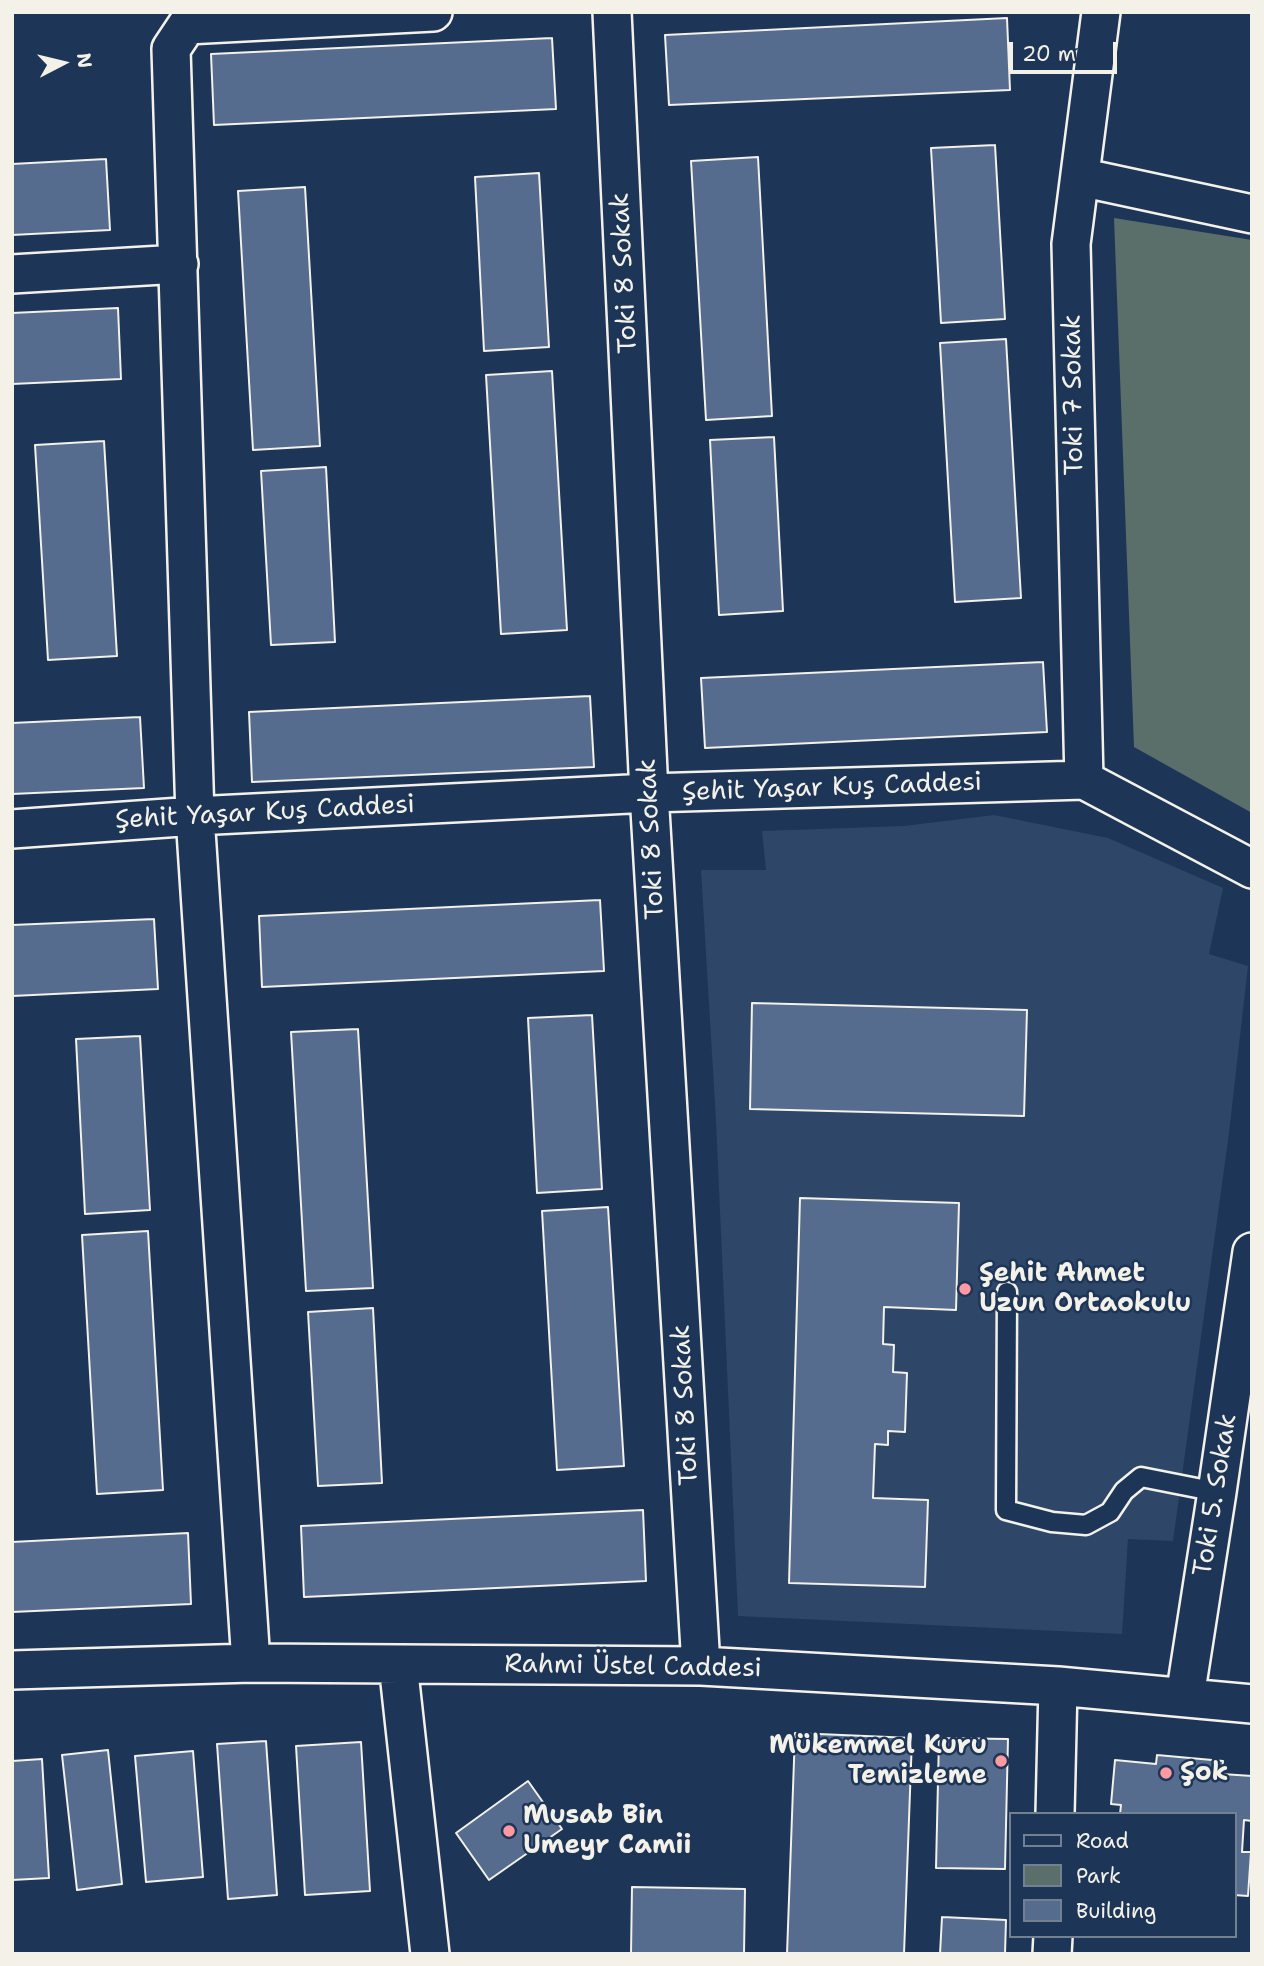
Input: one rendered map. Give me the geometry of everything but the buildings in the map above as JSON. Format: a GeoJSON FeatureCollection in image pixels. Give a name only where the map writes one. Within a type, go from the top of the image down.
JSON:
{"type":"FeatureCollection","features":[{"type":"Feature","properties":{"kind":"street"},"geometry":{"type":"LineString","coordinates":[[251,1664],[195,816],[171,49],[187,25],[433,12]]}},
{"type":"Feature","properties":{"kind":"street","name":"Toki 8 Sokak"},"geometry":{"type":"LineString","coordinates":[[612,12],[649,793],[701,1666]]}},
{"type":"Feature","properties":{"kind":"street","name":"Toki 7 Sokak"},"geometry":{"type":"LineString","coordinates":[[1084,780],[1071,244],[1101,12]]}},
{"type":"Feature","properties":{"kind":"street"},"geometry":{"type":"LineString","coordinates":[[1080,177],[1252,214]]}},
{"type":"Feature","properties":{"kind":"street"},"geometry":{"type":"LineString","coordinates":[[12,274],[179,264]]}},
{"type":"Feature","properties":{"kind":"street","name":"Şehit Yaşar Kuş Caddesi"},"geometry":{"type":"LineString","coordinates":[[12,829],[195,816],[649,793],[1084,780],[1252,869]]}},
{"type":"Feature","properties":{"kind":"street","name":"Toki 5. Sokak"},"geometry":{"type":"LineString","coordinates":[[1185,1697],[1252,1252]]}},
{"type":"Feature","properties":{"kind":"street","name":"Rahmi Üstel Caddesi"},"geometry":{"type":"LineString","coordinates":[[12,1670],[251,1664],[701,1666],[1058,1686],[1252,1704]]}},
{"type":"Feature","properties":{"kind":"street"},"geometry":{"type":"LineString","coordinates":[[398,1664],[430,1954]]}},
{"type":"Feature","properties":{"kind":"street"},"geometry":{"type":"LineString","coordinates":[[1055,1812],[1058,1686]]}},
{"type":"Feature","properties":{"kind":"lane"},"geometry":{"type":"LineString","coordinates":[[1007,1292],[1006,1510],[1052,1522],[1086,1525],[1110,1512],[1124,1491],[1141,1477],[1217,1492]]}},
{"type":"Feature","properties":{"kind":"shaded area","name":"Şehit Ahmet Uzun Ortaokulu"},"geometry":{"type":"Polygon","coordinates":[[[994,815],[1108,838],[1223,888],[1209,954],[1248,966],[1229,1133],[1173,1541],[1128,1539],[1122,1634],[738,1616],[716,1121],[701,870],[766,870],[762,831],[904,826],[994,815]]]}},
{"type":"Feature","properties":{"kind":"green space"},"geometry":{"type":"Polygon","coordinates":[[[1114,218],[1252,240],[1252,813],[1134,747],[1114,218]]]}},
{"type":"Feature","properties":{"kind":"place","name":"Şehit Ahmet Uzun Ortaokulu"},"geometry":{"type":"Point","coordinates":[965,1289]}},
{"type":"Feature","properties":{"kind":"place","name":"Mükemmel Kuru Temizleme"},"geometry":{"type":"Point","coordinates":[1001,1761]}},
{"type":"Feature","properties":{"kind":"place","name":"Şok"},"geometry":{"type":"Point","coordinates":[1166,1773]}},
{"type":"Feature","properties":{"kind":"place","name":"Musab Bin Umeyr Camii"},"geometry":{"type":"Point","coordinates":[509,1831]}}]}
